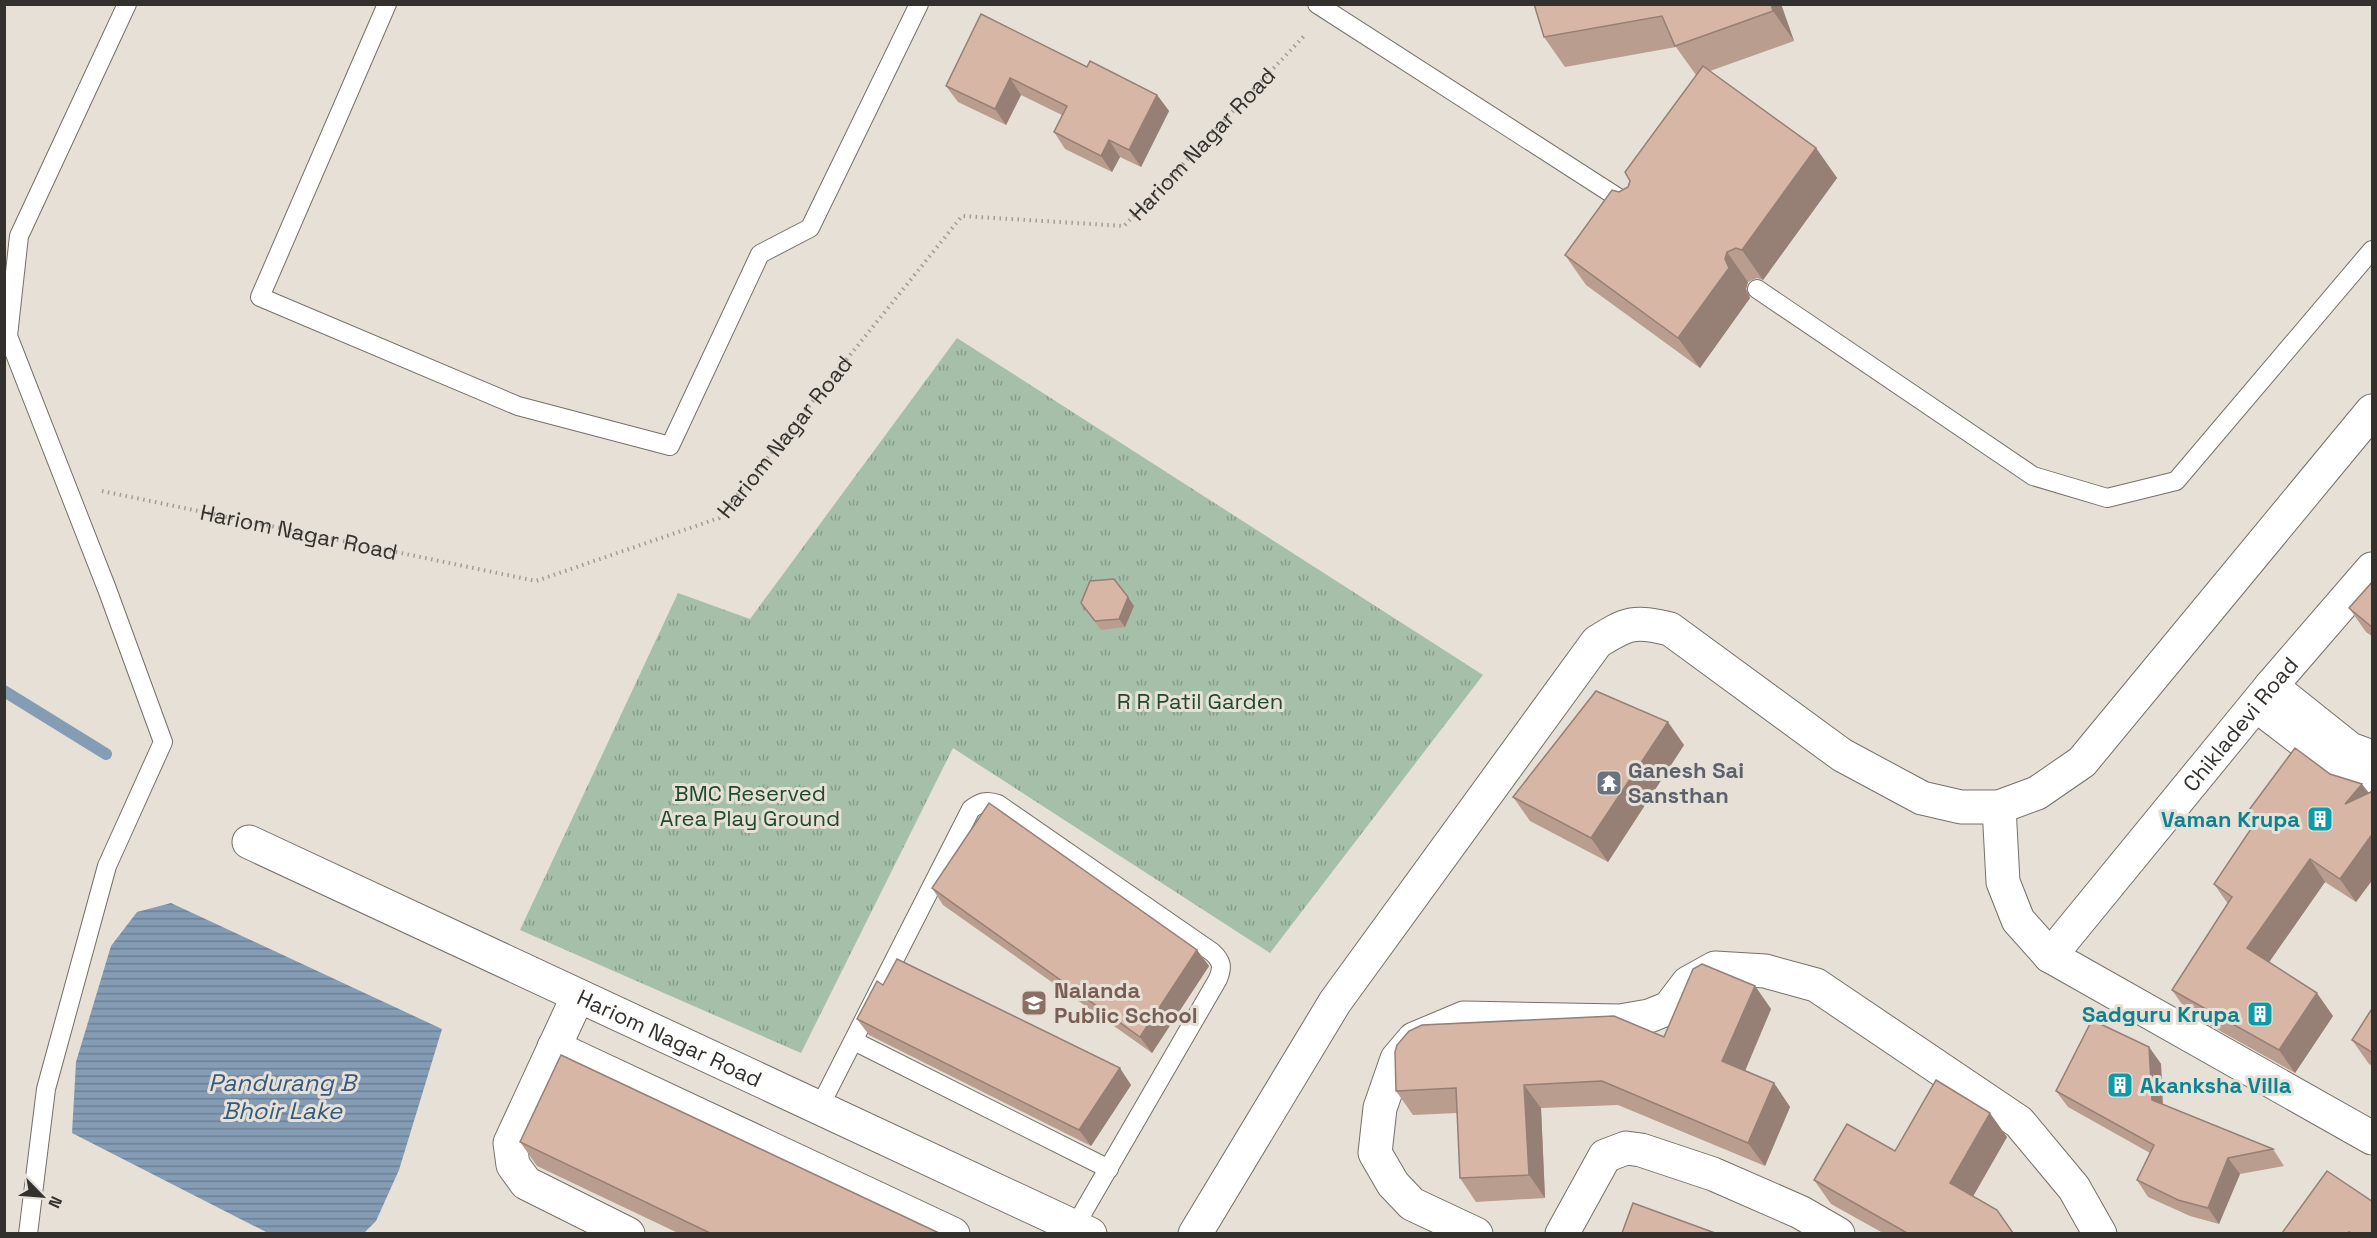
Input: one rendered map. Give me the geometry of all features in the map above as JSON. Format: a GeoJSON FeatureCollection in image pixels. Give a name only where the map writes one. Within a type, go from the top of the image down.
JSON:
{"type":"FeatureCollection","features":[{"type":"Feature","properties":{"kind":"street"},"geometry":{"type":"LineString","coordinates":[[1195,1233],[1335,1002],[1579,663],[1597,642],[1625,625],[1649,624],[1670,629],[1842,755],[1922,798],[1961,807],[2000,807],[2037,793],[2082,762],[2373,411]]}},
{"type":"Feature","properties":{"kind":"street","name":"Chikladevi Road"},"geometry":{"type":"LineString","coordinates":[[2049,956],[2373,568]]}},
{"type":"Feature","properties":{"kind":"street"},"geometry":{"type":"LineString","coordinates":[[2264,696],[2307,744],[2353,779],[2373,786]]}},
{"type":"Feature","properties":{"kind":"street"},"geometry":{"type":"LineString","coordinates":[[2264,696],[2350,749],[2373,757]]}},
{"type":"Feature","properties":{"kind":"street"},"geometry":{"type":"LineString","coordinates":[[2288,770],[2307,744]]}},
{"type":"Feature","properties":{"kind":"street"},"geometry":{"type":"LineString","coordinates":[[2000,807],[2002,882],[2018,920],[2049,956],[2373,1138]]}},
{"type":"Feature","properties":{"kind":"street","name":"Hariom Nagar Road"},"geometry":{"type":"LineString","coordinates":[[249,842],[1083,1230]]}},
{"type":"Feature","properties":{"kind":"street"},"geometry":{"type":"LineString","coordinates":[[1476,1233],[1412,1204],[1393,1184],[1375,1154],[1380,1108],[1397,1059],[1414,1039],[1464,1018],[1620,1021],[1649,1016],[1669,1008],[1688,983],[1715,968],[1765,971],[1816,985],[2019,1122],[2074,1188],[2100,1233]]}},
{"type":"Feature","properties":{"kind":"street"},"geometry":{"type":"LineString","coordinates":[[578,996],[510,1143],[513,1165],[526,1183],[628,1233]]}},
{"type":"Feature","properties":{"kind":"street"},"geometry":{"type":"LineString","coordinates":[[554,1047],[953,1233]]}},
{"type":"Feature","properties":{"kind":"street"},"geometry":{"type":"LineString","coordinates":[[1562,1233],[1605,1156],[1626,1148],[1641,1150],[1713,1174],[1800,1212],[1838,1233]]}},
{"type":"Feature","properties":{"kind":"lane"},"geometry":{"type":"LineString","coordinates":[[28,1233],[45,1089],[104,877],[163,742],[107,589],[8,336],[19,236],[126,4]]}},
{"type":"Feature","properties":{"kind":"lane"},"geometry":{"type":"LineString","coordinates":[[387,4],[260,297],[518,406],[670,446],[760,254],[810,228],[919,4]]}},
{"type":"Feature","properties":{"kind":"lane"},"geometry":{"type":"LineString","coordinates":[[1323,7],[1640,211]]}},
{"type":"Feature","properties":{"kind":"lane"},"geometry":{"type":"LineString","coordinates":[[1757,289],[2033,476],[2107,498],[2176,481],[2373,250]]}},
{"type":"Feature","properties":{"kind":"lane"},"geometry":{"type":"LineString","coordinates":[[819,1108],[971,809],[982,802],[989,801],[998,804],[1220,959],[1222,968],[1218,980],[1109,1168],[1083,1230]]}},
{"type":"Feature","properties":{"kind":"lane"},"geometry":{"type":"LineString","coordinates":[[854,1041],[1109,1168]]}},
{"type":"Feature","properties":{"kind":"path","name":"Hariom Nagar Road"},"geometry":{"type":"LineString","coordinates":[[66,484],[536,581],[718,518],[962,216],[1124,225],[1323,7]]}},
{"type":"Feature","properties":{"kind":"green space","name":"R R Patil Garden"},"geometry":{"type":"Polygon","coordinates":[[[957,338],[1483,675],[1270,953],[953,748],[801,1053],[520,930],[678,593],[750,619],[957,338]]]}},
{"type":"Feature","properties":{"kind":"water","name":"Pandurang B Bhoir Lake"},"geometry":{"type":"Polygon","coordinates":[[[171,903],[442,1029],[399,1170],[376,1221],[364,1233],[268,1233],[72,1133],[76,1062],[111,946],[137,912],[171,903]]]}},
{"type":"Feature","properties":{"kind":"building"},"geometry":{"type":"Polygon","coordinates":[[[1534,4],[1771,4],[1773,11],[1675,46],[1662,16],[1544,37],[1534,4]]]}},
{"type":"Feature","properties":{"kind":"building"},"geometry":{"type":"Polygon","coordinates":[[[981,14],[1087,67],[1090,61],[1157,95],[1129,150],[1109,140],[1101,156],[1054,132],[1067,106],[1010,78],[995,109],[946,86],[981,14]]]}},
{"type":"Feature","properties":{"kind":"building"},"geometry":{"type":"Polygon","coordinates":[[[1703,66],[1816,148],[1742,250],[1736,248],[1727,252],[1725,259],[1729,268],[1678,338],[1565,255],[1612,190],[1619,192],[1628,187],[1630,181],[1625,172],[1703,66]]]}},
{"type":"Feature","properties":{"kind":"building"},"geometry":{"type":"Polygon","coordinates":[[[1114,579],[1128,597],[1119,619],[1095,621],[1081,603],[1090,581],[1114,579]]]}},
{"type":"Feature","properties":{"kind":"building"},"geometry":{"type":"Polygon","coordinates":[[[2373,581],[2373,628],[2349,608],[2373,581]]]}},
{"type":"Feature","properties":{"kind":"building"},"geometry":{"type":"Polygon","coordinates":[[[1596,691],[1668,722],[1591,838],[1513,797],[1596,691]]]}},
{"type":"Feature","properties":{"kind":"building"},"geometry":{"type":"Polygon","coordinates":[[[2295,748],[2330,774],[2362,784],[2345,804],[2373,791],[2373,833],[2340,879],[2310,859],[2247,948],[2317,993],[2279,1050],[2172,990],[2232,897],[2214,884],[2255,823],[2243,815],[2295,748]]]}},
{"type":"Feature","properties":{"kind":"building"},"geometry":{"type":"Polygon","coordinates":[[[989,803],[1197,950],[1140,1037],[932,888],[989,803]]]}},
{"type":"Feature","properties":{"kind":"building"},"geometry":{"type":"Polygon","coordinates":[[[897,959],[1120,1068],[1079,1130],[857,1019],[877,981],[883,985],[897,959]]]}},
{"type":"Feature","properties":{"kind":"building"},"geometry":{"type":"Polygon","coordinates":[[[1702,964],[1755,986],[1722,1061],[1774,1083],[1748,1143],[1602,1081],[1524,1085],[1529,1175],[1460,1178],[1456,1088],[1396,1091],[1395,1052],[1397,1045],[1409,1031],[1422,1025],[1614,1016],[1664,1037],[1693,969],[1702,964]]]}},
{"type":"Feature","properties":{"kind":"building"},"geometry":{"type":"Polygon","coordinates":[[[2373,1007],[2373,1053],[2352,1040],[2373,1007]]]}},
{"type":"Feature","properties":{"kind":"building"},"geometry":{"type":"Polygon","coordinates":[[[2092,1020],[2149,1047],[2152,1100],[2273,1149],[2228,1158],[2208,1208],[2178,1200],[2137,1180],[2154,1145],[2056,1091],[2092,1020]]]}},
{"type":"Feature","properties":{"kind":"building"},"geometry":{"type":"Polygon","coordinates":[[[561,1055],[939,1233],[710,1233],[520,1142],[561,1055]]]}},
{"type":"Feature","properties":{"kind":"building"},"geometry":{"type":"Polygon","coordinates":[[[1936,1080],[1990,1113],[1950,1183],[1997,1210],[2013,1233],[1907,1233],[1814,1180],[1847,1124],[1895,1151],[1936,1080]]]}},
{"type":"Feature","properties":{"kind":"building"},"geometry":{"type":"Polygon","coordinates":[[[2327,1171],[2373,1202],[2373,1233],[2282,1233],[2327,1171]]]}},
{"type":"Feature","properties":{"kind":"building"},"geometry":{"type":"Polygon","coordinates":[[[1633,1203],[1715,1233],[1622,1233],[1633,1203]]]}},
{"type":"Feature","properties":{"kind":"waterway"},"geometry":{"type":"LineString","coordinates":[[4,691],[106,754]]}},
{"type":"Feature","properties":{"kind":"place","name":"Ganesh Sai Sansthan"},"geometry":{"type":"Point","coordinates":[1609,783]}},
{"type":"Feature","properties":{"kind":"place","name":"Vaman Krupa"},"geometry":{"type":"Point","coordinates":[2320,819]}},
{"type":"Feature","properties":{"kind":"place","name":"Nalanda Public School"},"geometry":{"type":"Point","coordinates":[1034,1003]}},
{"type":"Feature","properties":{"kind":"place","name":"Sadguru Krupa"},"geometry":{"type":"Point","coordinates":[2260,1014]}},
{"type":"Feature","properties":{"kind":"place","name":"Akanksha Villa"},"geometry":{"type":"Point","coordinates":[2120,1085]}},
{"type":"Feature","properties":{"kind":"park label","name":"BMC Reserved Area Play Ground"},"geometry":{"type":"Point","coordinates":[750,806]}}]}
